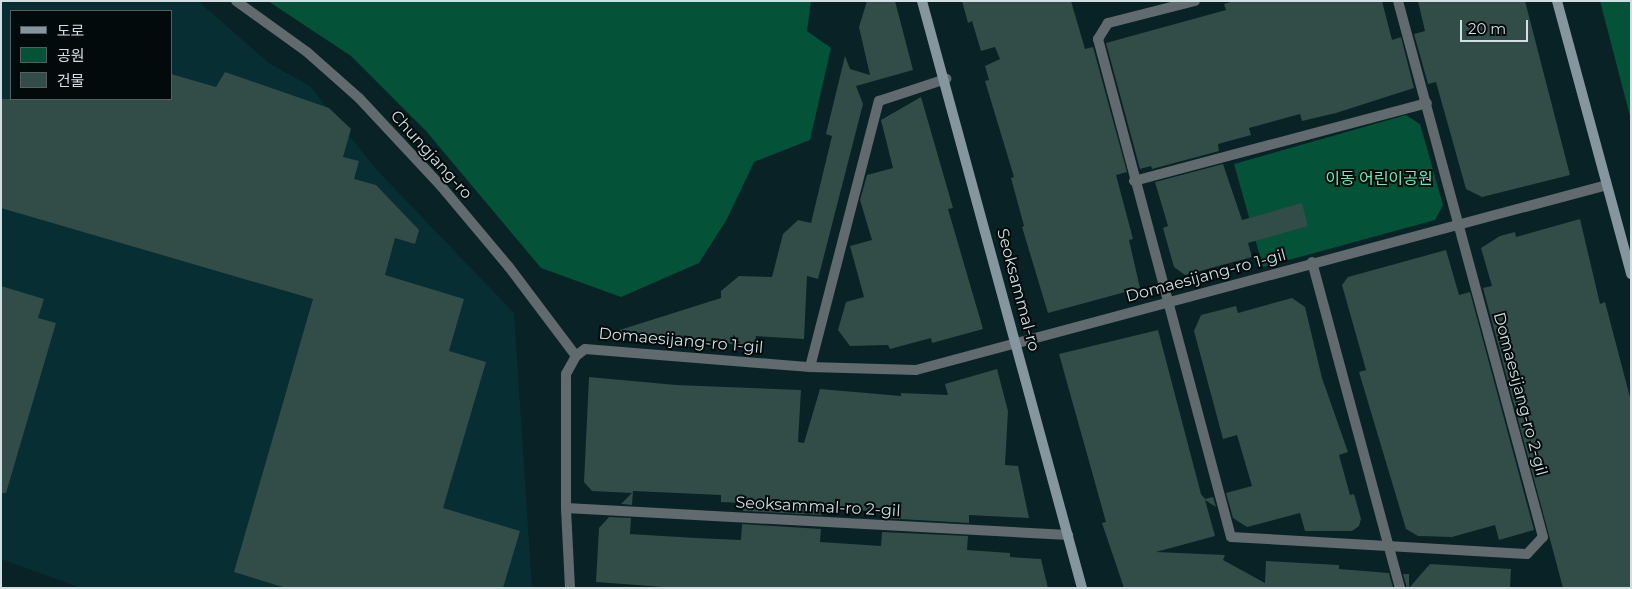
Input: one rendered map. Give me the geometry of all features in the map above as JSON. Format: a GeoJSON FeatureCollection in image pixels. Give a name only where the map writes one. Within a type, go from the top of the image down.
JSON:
{"type":"FeatureCollection","features":[{"type":"Feature","properties":{"kind":"street","name":"Chungjang-ro"},"geometry":{"type":"LineString","coordinates":[[236,1],[307,52],[359,98],[448,194],[509,267],[576,356]]}},
{"type":"Feature","properties":{"kind":"street","name":"Seoksammal-ro"},"geometry":{"type":"LineString","coordinates":[[922,1],[946,79],[1082,588]]}},
{"type":"Feature","properties":{"kind":"street","name":"Domaesijang-ro 2-gil"},"geometry":{"type":"LineString","coordinates":[[1195,1],[1108,23],[1098,39],[1166,303],[1231,537],[1528,554],[1543,537],[1398,1]]}},
{"type":"Feature","properties":{"kind":"street"},"geometry":{"type":"LineString","coordinates":[[1557,1],[1631,274]]}},
{"type":"Feature","properties":{"kind":"street"},"geometry":{"type":"LineString","coordinates":[[810,367],[879,101],[946,79]]}},
{"type":"Feature","properties":{"kind":"street"},"geometry":{"type":"LineString","coordinates":[[1134,181],[1427,103]]}},
{"type":"Feature","properties":{"kind":"street","name":"Domaesijang-ro 1-gil"},"geometry":{"type":"LineString","coordinates":[[576,356],[585,349],[810,367],[916,370],[1312,262],[1607,186]]}},
{"type":"Feature","properties":{"kind":"street"},"geometry":{"type":"LineString","coordinates":[[1312,262],[1400,588]]}},
{"type":"Feature","properties":{"kind":"street"},"geometry":{"type":"LineString","coordinates":[[570,588],[566,508],[566,374],[576,356]]}},
{"type":"Feature","properties":{"kind":"street","name":"Seoksammal-ro 2-gil"},"geometry":{"type":"LineString","coordinates":[[566,508],[1068,536]]}},
{"type":"Feature","properties":{"kind":"shaded area"},"geometry":{"type":"Polygon","coordinates":[[[1,1],[198,1],[270,64],[310,86],[375,168],[514,313],[532,588],[81,588],[1,559],[1,1]]]}},
{"type":"Feature","properties":{"kind":"green space"},"geometry":{"type":"Polygon","coordinates":[[[268,1],[811,1],[807,31],[831,48],[810,140],[754,162],[727,219],[699,263],[621,297],[541,268],[426,131],[351,56],[268,1]]]}},
{"type":"Feature","properties":{"kind":"green space"},"geometry":{"type":"Polygon","coordinates":[[[1600,1],[1631,1],[1631,120],[1600,1]]]}},
{"type":"Feature","properties":{"kind":"green space","name":"이동 어린이공원"},"geometry":{"type":"Polygon","coordinates":[[[1406,115],[1420,124],[1443,205],[1435,220],[1263,267],[1234,164],[1406,115]]]}},
{"type":"Feature","properties":{"kind":"building"},"geometry":{"type":"Polygon","coordinates":[[[867,1],[895,1],[913,70],[856,86],[863,104],[818,279],[807,276],[804,339],[756,336],[755,346],[607,334],[721,298],[721,291],[739,276],[772,277],[783,234],[798,220],[811,223],[832,136],[826,134],[845,56],[850,69],[870,75],[859,27],[867,1]]]}},
{"type":"Feature","properties":{"kind":"building"},"geometry":{"type":"Polygon","coordinates":[[[962,1],[1071,1],[1085,49],[1093,47],[1127,172],[1116,175],[1133,239],[1129,240],[1140,288],[1048,313],[1022,227],[1024,226],[1011,178],[1014,177],[985,81],[989,80],[985,66],[1000,59],[995,47],[981,51],[972,21],[968,23],[962,1]]]}},
{"type":"Feature","properties":{"kind":"building"},"geometry":{"type":"Polygon","coordinates":[[[1234,1],[1382,1],[1392,40],[1401,37],[1414,88],[1336,113],[1302,121],[1300,114],[1249,128],[1251,135],[1218,144],[1219,151],[1152,169],[1151,166],[1140,169],[1106,43],[1226,10],[1224,4],[1234,1]]]}},
{"type":"Feature","properties":{"kind":"building"},"geometry":{"type":"Polygon","coordinates":[[[1418,1],[1525,1],[1570,175],[1482,197],[1466,189],[1436,82],[1428,84],[1414,34],[1425,31],[1418,1]]]}},
{"type":"Feature","properties":{"kind":"building"},"geometry":{"type":"Polygon","coordinates":[[[225,72],[329,108],[351,129],[343,157],[359,161],[354,179],[376,185],[419,230],[415,244],[395,238],[385,275],[464,299],[449,351],[486,362],[443,508],[520,531],[503,588],[286,588],[234,572],[313,299],[1,208],[1,99],[172,100],[172,74],[216,87],[225,72]]]}},
{"type":"Feature","properties":{"kind":"building"},"geometry":{"type":"Polygon","coordinates":[[[921,97],[953,208],[948,209],[983,329],[932,343],[931,338],[890,349],[888,345],[850,346],[838,330],[846,302],[864,297],[850,246],[872,240],[860,200],[867,175],[893,168],[881,120],[921,97]]]}},
{"type":"Feature","properties":{"kind":"building"},"geometry":{"type":"Polygon","coordinates":[[[1223,164],[1242,220],[1302,203],[1308,226],[1248,243],[1252,257],[1185,275],[1174,267],[1163,228],[1168,226],[1155,182],[1223,164]]]}},
{"type":"Feature","properties":{"kind":"building"},"geometry":{"type":"Polygon","coordinates":[[[1580,219],[1600,304],[1605,302],[1631,401],[1631,588],[1563,588],[1483,288],[1492,286],[1481,248],[1500,236],[1515,232],[1516,237],[1580,219]]]}},
{"type":"Feature","properties":{"kind":"building"},"geometry":{"type":"Polygon","coordinates":[[[1446,250],[1459,295],[1470,292],[1534,530],[1499,540],[1495,525],[1452,537],[1418,536],[1406,529],[1359,372],[1366,370],[1342,285],[1348,277],[1446,250]]]}},
{"type":"Feature","properties":{"kind":"building"},"geometry":{"type":"Polygon","coordinates":[[[1,286],[44,299],[38,318],[56,323],[6,493],[1,493],[1,286]]]}},
{"type":"Feature","properties":{"kind":"building"},"geometry":{"type":"Polygon","coordinates":[[[1292,298],[1305,307],[1322,378],[1348,452],[1339,455],[1350,495],[1354,494],[1361,519],[1359,526],[1352,531],[1305,531],[1300,513],[1247,527],[1233,518],[1226,493],[1252,486],[1237,435],[1223,439],[1194,331],[1201,315],[1236,306],[1238,313],[1292,298]]]}},
{"type":"Feature","properties":{"kind":"building"},"geometry":{"type":"Polygon","coordinates":[[[1158,330],[1201,494],[1205,499],[1213,497],[1216,507],[1205,500],[1215,536],[1156,552],[1225,555],[1223,560],[1265,583],[1266,561],[1339,565],[1339,569],[1389,573],[1393,588],[1124,588],[1102,523],[1106,522],[1059,354],[1158,330]]]}},
{"type":"Feature","properties":{"kind":"building"},"geometry":{"type":"Polygon","coordinates":[[[997,369],[1008,411],[1005,465],[1018,466],[1029,518],[969,515],[969,523],[882,518],[883,512],[822,508],[822,515],[743,511],[743,503],[721,502],[721,495],[633,491],[632,505],[621,504],[632,493],[592,491],[584,482],[589,377],[676,385],[801,390],[798,442],[804,443],[820,389],[901,396],[901,393],[948,395],[945,384],[997,369]]]}},
{"type":"Feature","properties":{"kind":"building"},"geometry":{"type":"Polygon","coordinates":[[[609,517],[631,518],[630,534],[696,538],[741,540],[742,524],[821,529],[820,542],[881,546],[882,532],[968,536],[967,550],[1010,553],[1010,557],[1041,559],[1048,588],[677,588],[596,582],[599,528],[609,517]]]}},
{"type":"Feature","properties":{"kind":"building"},"geometry":{"type":"Polygon","coordinates":[[[1430,564],[1511,569],[1510,588],[1409,588],[1430,564]]]}},
{"type":"Feature","properties":{"kind":"building"},"geometry":{"type":"Polygon","coordinates":[[[1403,574],[1409,574],[1409,588],[1407,588],[1403,574]]]}}]}
